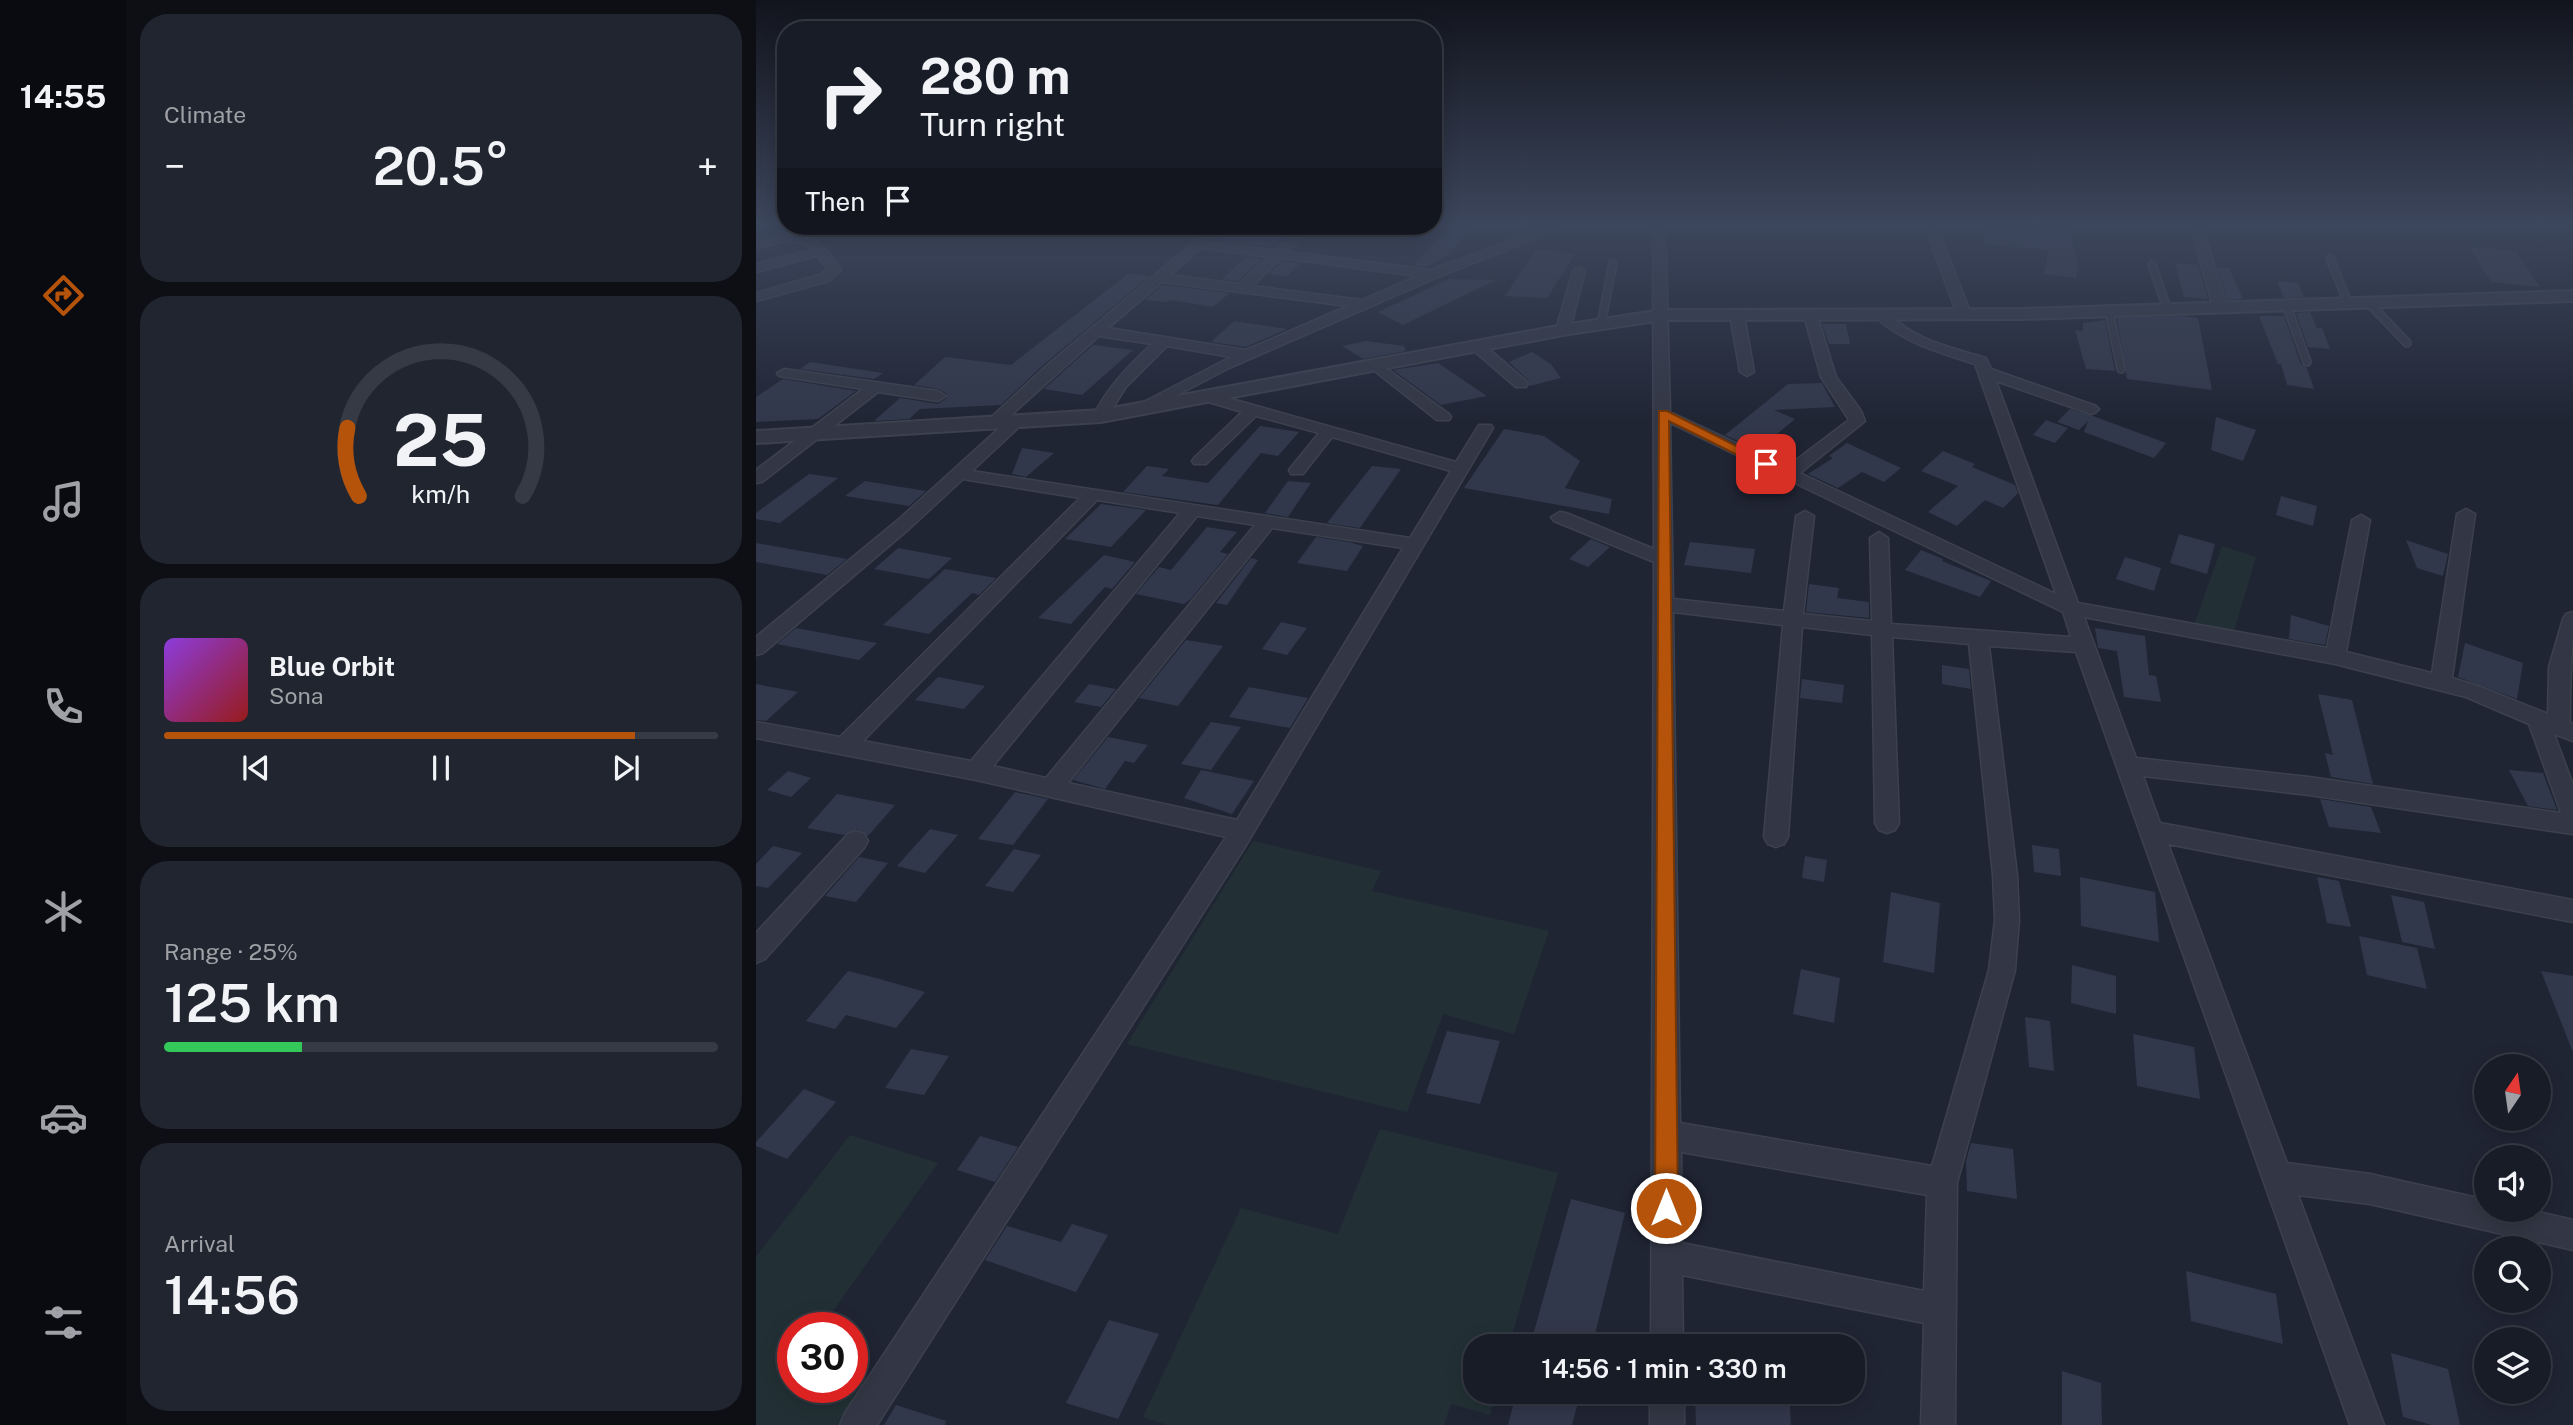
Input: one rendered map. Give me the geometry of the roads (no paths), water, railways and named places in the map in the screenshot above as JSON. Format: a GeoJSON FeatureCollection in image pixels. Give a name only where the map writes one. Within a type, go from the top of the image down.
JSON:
{"type":"FeatureCollection","features":[{"type":"Feature","properties":{"kind":"street"},"geometry":{"type":"LineString","coordinates":[[756,297],[784,288]]}},
{"type":"Feature","properties":{"kind":"street"},"geometry":{"type":"LineString","coordinates":[[992,424],[1049,370],[1147,288]]}},
{"type":"Feature","properties":{"kind":"street"},"geometry":{"type":"LineString","coordinates":[[1255,288],[1365,304]]}},
{"type":"Feature","properties":{"kind":"street"},"geometry":{"type":"LineString","coordinates":[[1143,408],[1248,355],[1400,288]]}},
{"type":"Feature","properties":{"kind":"street"},"geometry":{"type":"LineString","coordinates":[[1563,330],[1574,288]]}},
{"type":"Feature","properties":{"kind":"street"},"geometry":{"type":"LineString","coordinates":[[1661,288],[1667,1334]]}},
{"type":"Feature","properties":{"kind":"street"},"geometry":{"type":"LineString","coordinates":[[1955,288],[1964,314]]}},
{"type":"Feature","properties":{"kind":"street"},"geometry":{"type":"LineString","coordinates":[[2215,288],[2220,306]]}},
{"type":"Feature","properties":{"kind":"street"},"geometry":{"type":"LineString","coordinates":[[756,437],[1101,416],[1563,330],[1662,315],[1964,314],[2573,296]]}},
{"type":"Feature","properties":{"kind":"street"},"geometry":{"type":"LineString","coordinates":[[1880,314],[1897,331],[1909,338],[1981,361],[2367,1425]]}},
{"type":"Feature","properties":{"kind":"street"},"geometry":{"type":"LineString","coordinates":[[1737,315],[1747,372]]}},
{"type":"Feature","properties":{"kind":"street"},"geometry":{"type":"LineString","coordinates":[[1787,475],[1857,421],[1857,417],[1829,379],[1811,315]]}},
{"type":"Feature","properties":{"kind":"street"},"geometry":{"type":"LineString","coordinates":[[1097,331],[1248,355]]}},
{"type":"Feature","properties":{"kind":"street"},"geometry":{"type":"LineString","coordinates":[[1101,416],[1112,392],[1122,380],[1163,342]]}},
{"type":"Feature","properties":{"kind":"street"},"geometry":{"type":"LineString","coordinates":[[1477,346],[1521,384]]}},
{"type":"Feature","properties":{"kind":"street"},"geometry":{"type":"LineString","coordinates":[[1376,365],[1443,417]]}},
{"type":"Feature","properties":{"kind":"street"},"geometry":{"type":"LineString","coordinates":[[1985,372],[2091,409]]}},
{"type":"Feature","properties":{"kind":"street"},"geometry":{"type":"LineString","coordinates":[[784,373],[938,396]]}},
{"type":"Feature","properties":{"kind":"street"},"geometry":{"type":"LineString","coordinates":[[756,478],[876,387]]}},
{"type":"Feature","properties":{"kind":"street"},"geometry":{"type":"LineString","coordinates":[[1207,397],[1460,468]]}},
{"type":"Feature","properties":{"kind":"street"},"geometry":{"type":"LineString","coordinates":[[1200,461],[1253,410]]}},
{"type":"Feature","properties":{"kind":"street"},"geometry":{"type":"LineString","coordinates":[[1663,414],[2070,608],[2335,657],[2441,682],[2471,691],[2566,730]]}},
{"type":"Feature","properties":{"kind":"street"},"geometry":{"type":"LineString","coordinates":[[756,648],[961,474],[1014,423]]}},
{"type":"Feature","properties":{"kind":"street"},"geometry":{"type":"LineString","coordinates":[[857,1425],[1242,831],[1485,428]]}},
{"type":"Feature","properties":{"kind":"street"},"geometry":{"type":"LineString","coordinates":[[1297,470],[1328,432]]}},
{"type":"Feature","properties":{"kind":"street"},"geometry":{"type":"LineString","coordinates":[[961,474],[1414,544]]}},
{"type":"Feature","properties":{"kind":"street"},"geometry":{"type":"LineString","coordinates":[[844,747],[1093,494]]}},
{"type":"Feature","properties":{"kind":"street"},"geometry":{"type":"LineString","coordinates":[[976,771],[1193,509]]}},
{"type":"Feature","properties":{"kind":"street"},"geometry":{"type":"LineString","coordinates":[[2441,682],[2466,514]]}},
{"type":"Feature","properties":{"kind":"street"},"geometry":{"type":"LineString","coordinates":[[1776,837],[1793,618],[1805,516]]}},
{"type":"Feature","properties":{"kind":"street"},"geometry":{"type":"LineString","coordinates":[[1560,517],[1663,559]]}},
{"type":"Feature","properties":{"kind":"street"},"geometry":{"type":"LineString","coordinates":[[2335,657],[2361,520]]}},
{"type":"Feature","properties":{"kind":"street"},"geometry":{"type":"LineString","coordinates":[[1051,788],[1268,521]]}},
{"type":"Feature","properties":{"kind":"street"},"geometry":{"type":"LineString","coordinates":[[1880,538],[1887,823]]}},
{"type":"Feature","properties":{"kind":"street"},"geometry":{"type":"LineString","coordinates":[[1664,604],[1882,630],[2084,645]]}},
{"type":"Feature","properties":{"kind":"street"},"geometry":{"type":"LineString","coordinates":[[2566,730],[2559,667],[2573,619]]}},
{"type":"Feature","properties":{"kind":"street"},"geometry":{"type":"LineString","coordinates":[[1938,1425],[1942,1183],[2002,970],[2007,920],[2005,875],[1978,639]]}},
{"type":"Feature","properties":{"kind":"street"},"geometry":{"type":"LineString","coordinates":[[2537,717],[2573,815]]}},
{"type":"Feature","properties":{"kind":"street"},"geometry":{"type":"LineString","coordinates":[[756,730],[976,771],[1242,831]]}},
{"type":"Feature","properties":{"kind":"street"},"geometry":{"type":"LineString","coordinates":[[2128,766],[2309,786],[2573,824]]}},
{"type":"Feature","properties":{"kind":"street"},"geometry":{"type":"LineString","coordinates":[[2151,831],[2573,911]]}},
{"type":"Feature","properties":{"kind":"street"},"geometry":{"type":"LineString","coordinates":[[756,951],[856,841]]}},
{"type":"Feature","properties":{"kind":"street"},"geometry":{"type":"LineString","coordinates":[[1666,1135],[1942,1183]]}},
{"type":"Feature","properties":{"kind":"street"},"geometry":{"type":"LineString","coordinates":[[2277,1177],[2370,1189],[2573,1235]]}},
{"type":"Feature","properties":{"kind":"street"},"geometry":{"type":"LineString","coordinates":[[1667,1256],[1939,1310]]}},
{"type":"Feature","properties":{"kind":"street"},"geometry":{"type":"LineString","coordinates":[[1667,1404],[1667,1425]]}},
{"type":"Feature","properties":{"kind":"lane"},"geometry":{"type":"LineString","coordinates":[[1601,324],[1608,288]]}},
{"type":"Feature","properties":{"kind":"lane"},"geometry":{"type":"LineString","coordinates":[[2160,288],[2167,308]]}},
{"type":"Feature","properties":{"kind":"lane"},"geometry":{"type":"LineString","coordinates":[[2342,288],[2348,303]]}},
{"type":"Feature","properties":{"kind":"lane"},"geometry":{"type":"LineString","coordinates":[[2368,302],[2407,343]]}},
{"type":"Feature","properties":{"kind":"lane"},"geometry":{"type":"LineString","coordinates":[[2286,304],[2306,362]]}},
{"type":"Feature","properties":{"kind":"lane"},"geometry":{"type":"LineString","coordinates":[[2109,310],[2121,369]]}}]}
